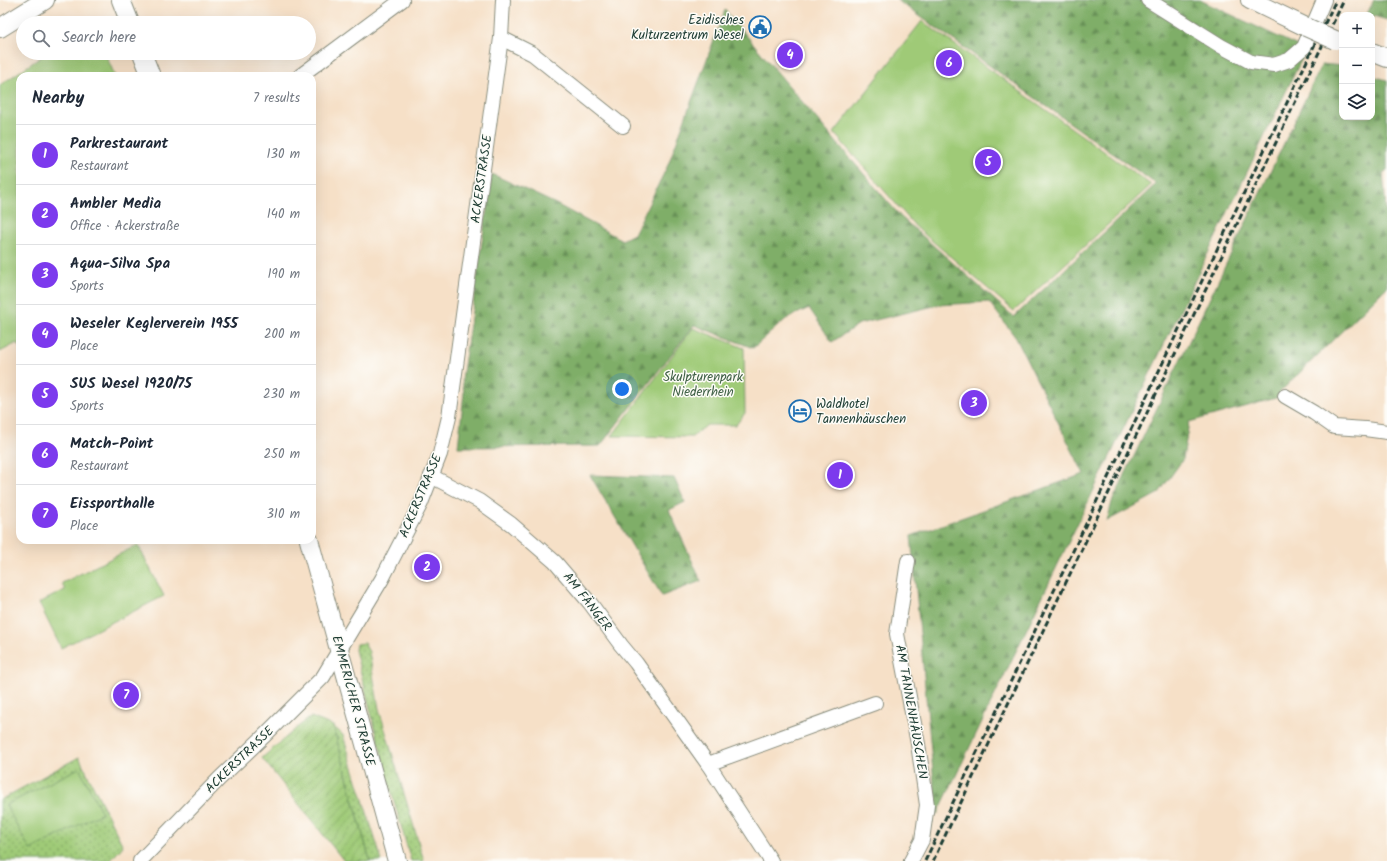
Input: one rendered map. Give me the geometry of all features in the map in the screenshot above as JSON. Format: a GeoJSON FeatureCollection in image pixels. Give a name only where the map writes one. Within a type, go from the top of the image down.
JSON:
{"type":"FeatureCollection","features":[{"type":"Feature","properties":{"kind":"main road"},"geometry":{"type":"LineString","coordinates":[[4,26],[25,0]]}},
{"type":"Feature","properties":{"kind":"main road"},"geometry":{"type":"LineString","coordinates":[[20,16],[45,0]]}},
{"type":"Feature","properties":{"kind":"main road"},"geometry":{"type":"LineString","coordinates":[[122,0],[128,16]]}},
{"type":"Feature","properties":{"kind":"main road"},"geometry":{"type":"LineString","coordinates":[[1250,0],[1338,41]]}},
{"type":"Feature","properties":{"kind":"main road"},"geometry":{"type":"LineString","coordinates":[[4,26],[16,18]]}},
{"type":"Feature","properties":{"kind":"main road"},"geometry":{"type":"LineString","coordinates":[[1375,53],[1387,58]]}},
{"type":"Feature","properties":{"kind":"main road"},"geometry":{"type":"LineString","coordinates":[[145,60],[149,72]]}},
{"type":"Feature","properties":{"kind":"main road","name":"EMMERICHER STRASSE"},"geometry":{"type":"LineString","coordinates":[[310,544],[397,861]]}},
{"type":"Feature","properties":{"kind":"street"},"geometry":{"type":"LineString","coordinates":[[305,72],[402,0]]}},
{"type":"Feature","properties":{"kind":"street","name":"ACKERSTRASSE"},"geometry":{"type":"LineString","coordinates":[[140,861],[219,779],[323,677],[338,649],[382,579],[421,503],[440,454],[449,417],[501,38],[503,0]]}},
{"type":"Feature","properties":{"kind":"street"},"geometry":{"type":"LineString","coordinates":[[1148,0],[1221,46],[1251,62],[1274,65],[1289,60],[1304,46],[1324,0]]}},
{"type":"Feature","properties":{"kind":"street"},"geometry":{"type":"LineString","coordinates":[[501,38],[533,54],[623,126]]}},
{"type":"Feature","properties":{"kind":"street"},"geometry":{"type":"LineString","coordinates":[[1285,396],[1314,413],[1334,428],[1365,429],[1387,432]]}},
{"type":"Feature","properties":{"kind":"street","name":"AM FÄNGER"},"geometry":{"type":"LineString","coordinates":[[431,476],[478,501],[511,524],[555,562],[590,603],[636,663],[708,764],[771,861]]}},
{"type":"Feature","properties":{"kind":"street","name":"AM TANNENHÄUSCHEN"},"geometry":{"type":"LineString","coordinates":[[908,561],[897,634],[918,744],[927,805],[922,840],[911,861]]}},
{"type":"Feature","properties":{"kind":"street"},"geometry":{"type":"LineString","coordinates":[[708,764],[875,703]]}},
{"type":"Feature","properties":{"kind":"green space"},"geometry":{"type":"Polygon","coordinates":[[[897,0],[1200,0],[1306,50],[937,815],[911,536],[1084,474],[1016,338],[989,302],[938,305],[859,324],[832,342],[809,308],[786,319],[753,348],[694,325],[600,446],[458,447],[464,393],[462,379],[492,174],[556,204],[622,240],[634,234],[668,165],[725,10],[901,217],[1014,317],[1156,184],[897,0]]]}},
{"type":"Feature","properties":{"kind":"green space"},"geometry":{"type":"Polygon","coordinates":[[[1374,0],[1387,0],[1387,20],[1375,16],[1375,12],[1368,12],[1374,0]]]}},
{"type":"Feature","properties":{"kind":"green space"},"geometry":{"type":"Polygon","coordinates":[[[922,21],[1151,185],[1014,311],[916,227],[834,133],[922,21]]]}},
{"type":"Feature","properties":{"kind":"green space"},"geometry":{"type":"Polygon","coordinates":[[[37,60],[108,60],[113,72],[19,72],[37,60]]]}},
{"type":"Feature","properties":{"kind":"green space"},"geometry":{"type":"Polygon","coordinates":[[[1322,64],[1339,66],[1339,120],[1375,120],[1375,77],[1387,80],[1387,170],[1383,173],[1387,223],[1387,287],[1281,391],[1276,398],[1189,422],[1183,459],[1159,493],[1107,521],[1112,502],[1322,64]]]}},
{"type":"Feature","properties":{"kind":"green space"},"geometry":{"type":"Polygon","coordinates":[[[16,74],[16,344],[0,352],[0,85],[16,74]]]}},
{"type":"Feature","properties":{"kind":"green space","name":"Skulpturenpark Niederrhein"},"geometry":{"type":"Polygon","coordinates":[[[693,328],[744,348],[745,413],[736,425],[707,425],[692,437],[612,436],[693,328]]]}},
{"type":"Feature","properties":{"kind":"green space"},"geometry":{"type":"Polygon","coordinates":[[[590,475],[674,478],[685,502],[669,510],[701,581],[662,596],[590,475]]]}},
{"type":"Feature","properties":{"kind":"green space"},"geometry":{"type":"Polygon","coordinates":[[[138,545],[164,596],[61,648],[39,603],[65,590],[62,583],[138,545]]]}},
{"type":"Feature","properties":{"kind":"green space"},"geometry":{"type":"Polygon","coordinates":[[[364,643],[369,652],[379,709],[424,861],[411,861],[390,787],[355,650],[356,644],[364,643]]]}},
{"type":"Feature","properties":{"kind":"green space"},"geometry":{"type":"Polygon","coordinates":[[[311,717],[333,726],[370,861],[344,861],[262,758],[311,717]]]}},
{"type":"Feature","properties":{"kind":"green space"},"geometry":{"type":"Polygon","coordinates":[[[333,726],[343,735],[382,861],[370,861],[333,726]]]}},
{"type":"Feature","properties":{"kind":"green space"},"geometry":{"type":"Polygon","coordinates":[[[79,757],[123,846],[110,861],[0,861],[0,800],[79,757]]]}},
{"type":"Feature","properties":{"kind":"green space"},"geometry":{"type":"Polygon","coordinates":[[[79,768],[102,813],[30,850],[6,805],[79,768]]]}},
{"type":"Feature","properties":{"kind":"railway"},"geometry":{"type":"LineString","coordinates":[[925,861],[1336,0]]}},
{"type":"Feature","properties":{"kind":"railway"},"geometry":{"type":"LineString","coordinates":[[933,861],[1344,0]]}},
{"type":"Feature","properties":{"kind":"place","name":"Ezidisches Kulturzentrum Wesel"},"geometry":{"type":"Point","coordinates":[760,27]}},
{"type":"Feature","properties":{"kind":"place","name":"Weseler Keglerverein 1955"},"geometry":{"type":"Point","coordinates":[790,55]}},
{"type":"Feature","properties":{"kind":"place","name":"Match-Point"},"geometry":{"type":"Point","coordinates":[949,63]}},
{"type":"Feature","properties":{"kind":"place","name":"SUS Wesel 1920/75"},"geometry":{"type":"Point","coordinates":[988,162]}},
{"type":"Feature","properties":{"kind":"place","name":"Aqua-Silva Spa"},"geometry":{"type":"Point","coordinates":[974,403]}},
{"type":"Feature","properties":{"kind":"place","name":"Waldhotel Tannenhäuschen"},"geometry":{"type":"Point","coordinates":[800,411]}},
{"type":"Feature","properties":{"kind":"place","name":"Parkrestaurant"},"geometry":{"type":"Point","coordinates":[840,475]}},
{"type":"Feature","properties":{"kind":"place","name":"Ambler Media"},"geometry":{"type":"Point","coordinates":[427,567]}},
{"type":"Feature","properties":{"kind":"place","name":"Eissporthalle"},"geometry":{"type":"Point","coordinates":[126,695]}}]}
